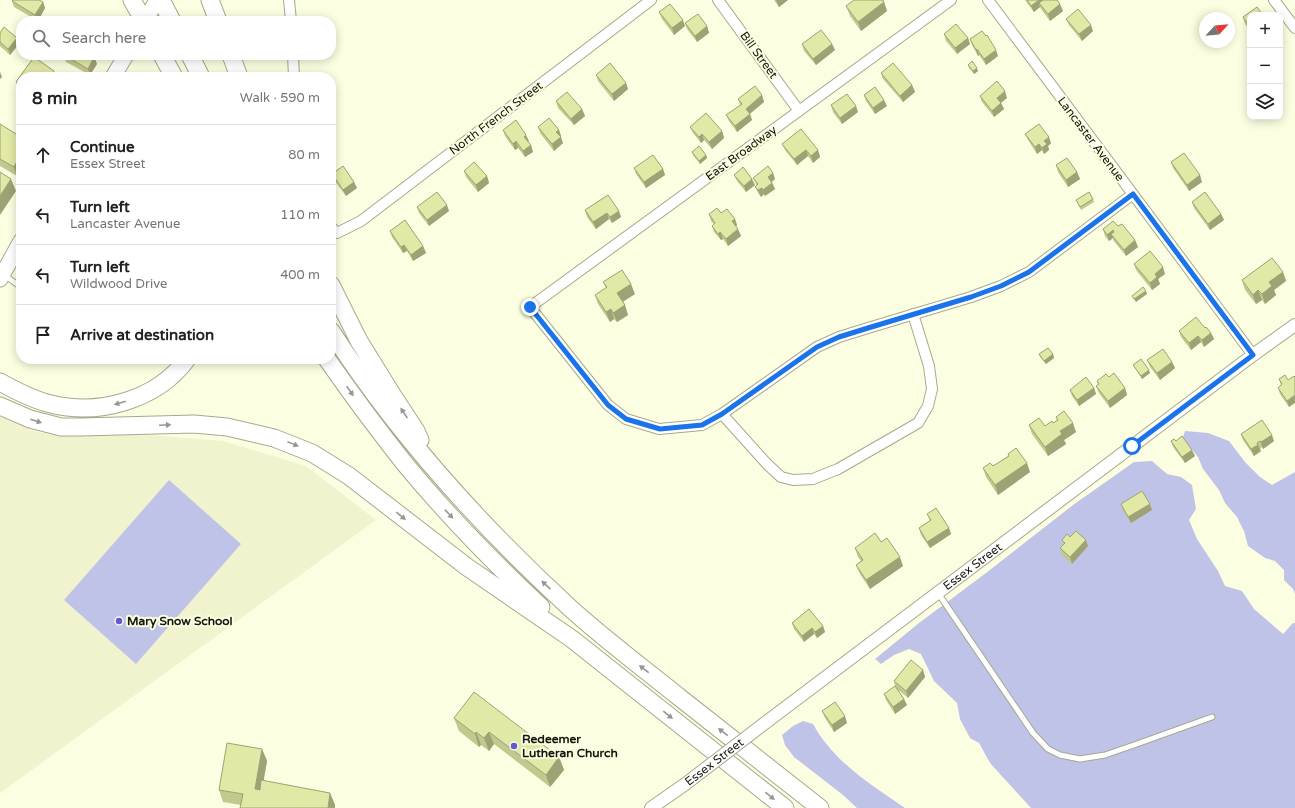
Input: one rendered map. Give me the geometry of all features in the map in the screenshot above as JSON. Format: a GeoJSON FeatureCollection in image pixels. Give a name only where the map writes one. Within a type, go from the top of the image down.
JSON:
{"type":"FeatureCollection","features":[{"type":"Feature","properties":{"kind":"highway"},"geometry":{"type":"LineString","coordinates":[[161,0],[169,16]]}},
{"type":"Feature","properties":{"kind":"highway"},"geometry":{"type":"LineString","coordinates":[[210,0],[216,16]]}},
{"type":"Feature","properties":{"kind":"highway"},"geometry":{"type":"LineString","coordinates":[[133,2],[141,16]]}},
{"type":"Feature","properties":{"kind":"highway"},"geometry":{"type":"LineString","coordinates":[[165,60],[171,72]]}},
{"type":"Feature","properties":{"kind":"highway"},"geometry":{"type":"LineString","coordinates":[[192,60],[198,72]]}},
{"type":"Feature","properties":{"kind":"highway"},"geometry":{"type":"LineString","coordinates":[[233,60],[237,72]]}},
{"type":"Feature","properties":{"kind":"highway"},"geometry":{"type":"LineString","coordinates":[[336,295],[359,341],[416,431],[427,460]]}},
{"type":"Feature","properties":{"kind":"highway"},"geometry":{"type":"LineString","coordinates":[[336,339],[358,373],[427,460],[482,523],[534,574],[581,617],[642,668],[820,808]]}},
{"type":"Feature","properties":{"kind":"highway"},"geometry":{"type":"LineString","coordinates":[[0,382],[28,397],[50,404],[71,408],[100,407],[127,401],[144,394],[170,377],[182,364]]}},
{"type":"Feature","properties":{"kind":"highway"},"geometry":{"type":"LineString","coordinates":[[332,364],[378,430],[419,481],[503,571],[572,639]]}},
{"type":"Feature","properties":{"kind":"highway"},"geometry":{"type":"LineString","coordinates":[[0,406],[30,419],[56,426],[80,427],[182,424],[216,426],[251,432],[274,438],[300,448],[324,460],[349,476],[467,567],[572,639],[785,808]]}},
{"type":"Feature","properties":{"kind":"main road"},"geometry":{"type":"LineString","coordinates":[[147,16],[157,0]]}},
{"type":"Feature","properties":{"kind":"main road"},"geometry":{"type":"LineString","coordinates":[[117,72],[123,60]]}},
{"type":"Feature","properties":{"kind":"main road"},"geometry":{"type":"LineString","coordinates":[[1,276],[16,250]]}},
{"type":"Feature","properties":{"kind":"street"},"geometry":{"type":"LineString","coordinates":[[289,0],[291,16]]}},
{"type":"Feature","properties":{"kind":"street","name":"North French Street"},"geometry":{"type":"LineString","coordinates":[[336,229],[361,221],[651,0]]}},
{"type":"Feature","properties":{"kind":"street","name":"Bill Street"},"geometry":{"type":"LineString","coordinates":[[718,0],[799,111]]}},
{"type":"Feature","properties":{"kind":"street","name":"East Broadway"},"geometry":{"type":"LineString","coordinates":[[722,414],[702,425],[673,429],[660,429],[626,419],[608,405],[530,307],[951,0]]}},
{"type":"Feature","properties":{"kind":"street","name":"Lancaster Avenue"},"geometry":{"type":"LineString","coordinates":[[988,0],[1253,355]]}},
{"type":"Feature","properties":{"kind":"street"},"geometry":{"type":"LineString","coordinates":[[1274,0],[1295,28]]}},
{"type":"Feature","properties":{"kind":"street"},"geometry":{"type":"LineString","coordinates":[[293,60],[294,72]]}},
{"type":"Feature","properties":{"kind":"street"},"geometry":{"type":"LineString","coordinates":[[913,314],[929,366],[932,389],[928,406],[918,423],[838,469],[813,479],[793,480],[781,477],[767,464],[722,414],[817,347],[839,337],[913,314],[971,297],[1001,286],[1029,272],[1133,194]]}},
{"type":"Feature","properties":{"kind":"street","name":"Essex Street"},"geometry":{"type":"LineString","coordinates":[[651,808],[684,785],[1253,355],[1295,325]]}},
{"type":"Feature","properties":{"kind":"lane"},"geometry":{"type":"LineString","coordinates":[[1,276],[16,284]]}},
{"type":"Feature","properties":{"kind":"lane"},"geometry":{"type":"LineString","coordinates":[[938,593],[1033,733],[1048,749],[1060,755],[1080,759],[1105,755],[1212,717]]}},
{"type":"Feature","properties":{"kind":"shaded area","name":"Mary Snow School"},"geometry":{"type":"Polygon","coordinates":[[[0,416],[33,431],[59,436],[149,435],[223,441],[306,466],[376,520],[0,793],[0,416]]]}},
{"type":"Feature","properties":{"kind":"shaded area"},"geometry":{"type":"Polygon","coordinates":[[[1185,431],[1208,433],[1229,441],[1245,462],[1260,477],[1272,485],[1295,472],[1295,594],[1293,589],[1284,580],[1284,570],[1275,561],[1265,558],[1248,546],[1244,531],[1237,517],[1225,503],[1219,490],[1203,469],[1198,457],[1182,440],[1185,431]]]}},
{"type":"Feature","properties":{"kind":"shaded area"},"geometry":{"type":"Polygon","coordinates":[[[1152,461],[1167,474],[1181,477],[1192,485],[1196,509],[1189,520],[1197,539],[1218,571],[1225,586],[1242,591],[1254,609],[1283,634],[1293,623],[1295,623],[1295,808],[1031,808],[990,763],[979,743],[970,738],[960,719],[957,703],[934,681],[921,654],[909,649],[894,655],[881,664],[875,659],[919,623],[1073,505],[1134,462],[1152,461]]]}},
{"type":"Feature","properties":{"kind":"shaded area"},"geometry":{"type":"Polygon","coordinates":[[[169,480],[241,544],[136,664],[64,600],[169,480]]]}},
{"type":"Feature","properties":{"kind":"shaded area"},"geometry":{"type":"Polygon","coordinates":[[[803,721],[813,724],[831,750],[842,761],[866,781],[905,808],[857,808],[843,795],[794,757],[785,745],[782,735],[793,726],[803,721]]]}},
{"type":"Feature","properties":{"kind":"building"},"geometry":{"type":"Polygon","coordinates":[[[39,0],[43,2],[35,15],[12,1],[39,0]]]}},
{"type":"Feature","properties":{"kind":"building"},"geometry":{"type":"Polygon","coordinates":[[[854,0],[883,0],[884,2],[858,22],[846,6],[854,0]]]}},
{"type":"Feature","properties":{"kind":"building"},"geometry":{"type":"Polygon","coordinates":[[[1027,0],[1039,0],[1031,6],[1027,0]]]}},
{"type":"Feature","properties":{"kind":"building"},"geometry":{"type":"Polygon","coordinates":[[[1043,0],[1057,0],[1060,4],[1048,14],[1039,3],[1043,0]]]}},
{"type":"Feature","properties":{"kind":"building"},"geometry":{"type":"Polygon","coordinates":[[[670,4],[683,20],[672,28],[659,12],[670,4]]]}},
{"type":"Feature","properties":{"kind":"building"},"geometry":{"type":"Polygon","coordinates":[[[1257,7],[1261,12],[1250,12],[1257,7]]]}},
{"type":"Feature","properties":{"kind":"building"},"geometry":{"type":"Polygon","coordinates":[[[1078,9],[1091,25],[1079,34],[1066,19],[1078,9]]]}},
{"type":"Feature","properties":{"kind":"building"},"geometry":{"type":"Polygon","coordinates":[[[698,14],[707,26],[695,36],[685,23],[698,14]]]}},
{"type":"Feature","properties":{"kind":"building"},"geometry":{"type":"Polygon","coordinates":[[[1247,14],[1247,23],[1243,17],[1247,14]]]}},
{"type":"Feature","properties":{"kind":"building"},"geometry":{"type":"Polygon","coordinates":[[[956,24],[968,38],[955,48],[944,34],[956,24]]]}},
{"type":"Feature","properties":{"kind":"building"},"geometry":{"type":"Polygon","coordinates":[[[4,27],[16,37],[8,49],[0,42],[0,33],[4,27]]]}},
{"type":"Feature","properties":{"kind":"building"},"geometry":{"type":"Polygon","coordinates":[[[821,30],[832,44],[813,59],[802,44],[821,30]]]}},
{"type":"Feature","properties":{"kind":"building"},"geometry":{"type":"Polygon","coordinates":[[[982,31],[986,36],[987,35],[996,50],[984,59],[977,49],[976,50],[970,39],[982,31]]]}},
{"type":"Feature","properties":{"kind":"building"},"geometry":{"type":"Polygon","coordinates":[[[32,60],[38,60],[54,71],[53,72],[23,72],[32,60]]]}},
{"type":"Feature","properties":{"kind":"building"},"geometry":{"type":"Polygon","coordinates":[[[73,60],[92,60],[88,69],[73,60]]]}},
{"type":"Feature","properties":{"kind":"building"},"geometry":{"type":"Polygon","coordinates":[[[972,61],[977,68],[973,71],[968,65],[972,61]]]}},
{"type":"Feature","properties":{"kind":"building"},"geometry":{"type":"Polygon","coordinates":[[[610,63],[626,83],[612,94],[596,75],[610,63]]]}},
{"type":"Feature","properties":{"kind":"building"},"geometry":{"type":"Polygon","coordinates":[[[893,63],[912,85],[900,96],[881,73],[893,63]]]}},
{"type":"Feature","properties":{"kind":"building"},"geometry":{"type":"Polygon","coordinates":[[[997,81],[1005,91],[997,98],[1001,103],[992,111],[980,96],[997,81]]]}},
{"type":"Feature","properties":{"kind":"building"},"geometry":{"type":"Polygon","coordinates":[[[755,86],[762,95],[746,109],[750,114],[735,126],[726,115],[742,104],[738,99],[755,86]]]}},
{"type":"Feature","properties":{"kind":"building"},"geometry":{"type":"Polygon","coordinates":[[[875,87],[884,100],[873,108],[864,95],[875,87]]]}},
{"type":"Feature","properties":{"kind":"building"},"geometry":{"type":"Polygon","coordinates":[[[567,92],[582,109],[571,119],[556,101],[567,92]]]}},
{"type":"Feature","properties":{"kind":"building"},"geometry":{"type":"Polygon","coordinates":[[[847,94],[856,106],[840,118],[831,105],[847,94]]]}},
{"type":"Feature","properties":{"kind":"building"},"geometry":{"type":"Polygon","coordinates":[[[706,113],[722,131],[709,142],[702,134],[699,137],[690,127],[706,113]]]}},
{"type":"Feature","properties":{"kind":"building"},"geometry":{"type":"Polygon","coordinates":[[[549,118],[559,130],[556,132],[561,137],[552,144],[538,127],[549,118]]]}},
{"type":"Feature","properties":{"kind":"building"},"geometry":{"type":"Polygon","coordinates":[[[516,120],[526,135],[524,137],[531,145],[523,151],[516,141],[513,144],[503,130],[516,120]]]}},
{"type":"Feature","properties":{"kind":"building"},"geometry":{"type":"Polygon","coordinates":[[[0,124],[16,134],[16,163],[14,167],[0,159],[0,124]]]}},
{"type":"Feature","properties":{"kind":"building"},"geometry":{"type":"Polygon","coordinates":[[[1039,124],[1049,137],[1044,141],[1047,144],[1042,148],[1039,144],[1035,147],[1025,134],[1039,124]]]}},
{"type":"Feature","properties":{"kind":"building"},"geometry":{"type":"Polygon","coordinates":[[[801,129],[818,150],[811,156],[806,150],[794,159],[782,144],[801,129]]]}},
{"type":"Feature","properties":{"kind":"building"},"geometry":{"type":"Polygon","coordinates":[[[699,146],[706,155],[699,161],[692,152],[699,146]]]}},
{"type":"Feature","properties":{"kind":"building"},"geometry":{"type":"Polygon","coordinates":[[[1184,153],[1200,175],[1187,185],[1171,162],[1184,153]]]}},
{"type":"Feature","properties":{"kind":"building"},"geometry":{"type":"Polygon","coordinates":[[[653,155],[663,169],[644,182],[634,168],[653,155]]]}},
{"type":"Feature","properties":{"kind":"building"},"geometry":{"type":"Polygon","coordinates":[[[1067,158],[1077,172],[1066,180],[1056,165],[1067,158]]]}},
{"type":"Feature","properties":{"kind":"building"},"geometry":{"type":"Polygon","coordinates":[[[474,162],[487,176],[476,185],[464,171],[474,162]]]}},
{"type":"Feature","properties":{"kind":"building"},"geometry":{"type":"Polygon","coordinates":[[[343,166],[354,182],[343,190],[336,180],[336,171],[343,166]]]}},
{"type":"Feature","properties":{"kind":"building"},"geometry":{"type":"Polygon","coordinates":[[[768,166],[773,173],[768,177],[772,183],[763,190],[762,188],[758,190],[755,187],[758,184],[753,178],[768,166]]]}},
{"type":"Feature","properties":{"kind":"building"},"geometry":{"type":"Polygon","coordinates":[[[743,167],[752,179],[744,186],[734,175],[743,167]]]}},
{"type":"Feature","properties":{"kind":"building"},"geometry":{"type":"Polygon","coordinates":[[[0,172],[11,179],[0,196],[0,172]]]}},
{"type":"Feature","properties":{"kind":"building"},"geometry":{"type":"Polygon","coordinates":[[[437,192],[447,205],[427,220],[417,207],[437,192]]]}},
{"type":"Feature","properties":{"kind":"building"},"geometry":{"type":"Polygon","coordinates":[[[1089,192],[1093,199],[1080,207],[1076,200],[1089,192]]]}},
{"type":"Feature","properties":{"kind":"building"},"geometry":{"type":"Polygon","coordinates":[[[1205,192],[1221,214],[1208,224],[1192,202],[1205,192]]]}},
{"type":"Feature","properties":{"kind":"building"},"geometry":{"type":"Polygon","coordinates":[[[608,195],[619,211],[610,217],[607,213],[593,222],[585,210],[608,195]]]}},
{"type":"Feature","properties":{"kind":"building"},"geometry":{"type":"Polygon","coordinates":[[[717,208],[721,213],[727,209],[735,219],[732,221],[738,229],[726,239],[720,232],[718,234],[712,226],[715,223],[709,214],[717,208]]]}},
{"type":"Feature","properties":{"kind":"building"},"geometry":{"type":"Polygon","coordinates":[[[405,220],[423,246],[411,255],[404,245],[401,247],[390,231],[405,220]]]}},
{"type":"Feature","properties":{"kind":"building"},"geometry":{"type":"Polygon","coordinates":[[[1113,221],[1118,226],[1122,224],[1135,240],[1124,250],[1111,234],[1114,232],[1113,230],[1107,235],[1103,229],[1113,221]]]}},
{"type":"Feature","properties":{"kind":"building"},"geometry":{"type":"Polygon","coordinates":[[[1150,251],[1163,267],[1155,274],[1157,277],[1150,283],[1134,264],[1150,251]]]}},
{"type":"Feature","properties":{"kind":"building"},"geometry":{"type":"Polygon","coordinates":[[[1272,258],[1283,272],[1269,282],[1272,286],[1262,294],[1258,290],[1253,295],[1242,280],[1272,258]]]}},
{"type":"Feature","properties":{"kind":"building"},"geometry":{"type":"Polygon","coordinates":[[[622,270],[631,284],[617,293],[625,305],[613,313],[611,309],[606,312],[595,295],[607,287],[603,282],[622,270]]]}},
{"type":"Feature","properties":{"kind":"building"},"geometry":{"type":"Polygon","coordinates":[[[1143,287],[1146,291],[1134,299],[1132,296],[1143,287]]]}},
{"type":"Feature","properties":{"kind":"building"},"geometry":{"type":"Polygon","coordinates":[[[1196,317],[1211,333],[1202,340],[1198,336],[1189,343],[1179,331],[1196,317]]]}},
{"type":"Feature","properties":{"kind":"building"},"geometry":{"type":"Polygon","coordinates":[[[1048,348],[1053,354],[1044,361],[1039,354],[1048,348]]]}},
{"type":"Feature","properties":{"kind":"building"},"geometry":{"type":"Polygon","coordinates":[[[1163,349],[1172,362],[1157,373],[1147,360],[1163,349]]]}},
{"type":"Feature","properties":{"kind":"building"},"geometry":{"type":"Polygon","coordinates":[[[1141,359],[1149,370],[1141,376],[1133,365],[1141,359]]]}},
{"type":"Feature","properties":{"kind":"building"},"geometry":{"type":"Polygon","coordinates":[[[1114,373],[1125,388],[1108,401],[1096,386],[1099,384],[1097,381],[1106,374],[1109,377],[1114,373]]]}},
{"type":"Feature","properties":{"kind":"building"},"geometry":{"type":"Polygon","coordinates":[[[1285,375],[1288,380],[1294,376],[1295,377],[1295,395],[1287,401],[1278,388],[1282,384],[1279,379],[1285,375]]]}},
{"type":"Feature","properties":{"kind":"building"},"geometry":{"type":"Polygon","coordinates":[[[1086,377],[1094,388],[1077,400],[1070,390],[1086,377]]]}},
{"type":"Feature","properties":{"kind":"building"},"geometry":{"type":"Polygon","coordinates":[[[1064,411],[1073,423],[1060,431],[1062,434],[1045,447],[1029,425],[1039,418],[1045,426],[1052,421],[1053,423],[1058,420],[1056,417],[1064,411]]]}},
{"type":"Feature","properties":{"kind":"building"},"geometry":{"type":"Polygon","coordinates":[[[1262,420],[1272,435],[1257,443],[1258,445],[1251,449],[1241,434],[1262,420]]]}},
{"type":"Feature","properties":{"kind":"building"},"geometry":{"type":"Polygon","coordinates":[[[1182,436],[1192,450],[1182,457],[1171,441],[1174,439],[1176,441],[1182,436]]]}},
{"type":"Feature","properties":{"kind":"building"},"geometry":{"type":"Polygon","coordinates":[[[1016,448],[1027,463],[995,485],[983,468],[990,463],[993,466],[1009,456],[1008,454],[1016,448]]]}},
{"type":"Feature","properties":{"kind":"building"},"geometry":{"type":"Polygon","coordinates":[[[1142,491],[1150,504],[1128,517],[1121,504],[1142,491]]]}},
{"type":"Feature","properties":{"kind":"building"},"geometry":{"type":"Polygon","coordinates":[[[936,508],[949,528],[927,542],[919,528],[931,520],[927,514],[936,508]]]}},
{"type":"Feature","properties":{"kind":"building"},"geometry":{"type":"Polygon","coordinates":[[[1076,531],[1086,540],[1070,557],[1060,548],[1065,543],[1062,540],[1067,534],[1070,537],[1076,531]]]}},
{"type":"Feature","properties":{"kind":"building"},"geometry":{"type":"Polygon","coordinates":[[[875,533],[881,542],[887,538],[900,557],[866,580],[856,565],[863,560],[855,548],[875,533]]]}},
{"type":"Feature","properties":{"kind":"building"},"geometry":{"type":"Polygon","coordinates":[[[809,609],[823,626],[815,632],[812,628],[802,636],[792,623],[809,609]]]}},
{"type":"Feature","properties":{"kind":"building"},"geometry":{"type":"Polygon","coordinates":[[[911,660],[923,670],[906,691],[894,681],[911,660]]]}},
{"type":"Feature","properties":{"kind":"building"},"geometry":{"type":"Polygon","coordinates":[[[895,686],[904,699],[893,707],[884,694],[895,686]]]}},
{"type":"Feature","properties":{"kind":"building","name":"Redeemer Lutheran Church"},"geometry":{"type":"Polygon","coordinates":[[[474,692],[559,757],[546,775],[489,732],[484,738],[476,732],[475,734],[454,718],[474,692]]]}},
{"type":"Feature","properties":{"kind":"building"},"geometry":{"type":"Polygon","coordinates":[[[835,702],[845,716],[832,725],[822,711],[835,702]]]}},
{"type":"Feature","properties":{"kind":"building"},"geometry":{"type":"Polygon","coordinates":[[[227,743],[262,749],[255,789],[260,790],[261,780],[330,793],[328,808],[240,808],[243,794],[219,790],[227,743]]]}},
{"type":"Feature","properties":{"kind":"place","name":"Mary Snow School"},"geometry":{"type":"Point","coordinates":[119,621]}},
{"type":"Feature","properties":{"kind":"place","name":"Redeemer Lutheran Church"},"geometry":{"type":"Point","coordinates":[514,746]}},
{"type":"Feature","properties":{"kind":"route"},"geometry":{"type":"LineString","coordinates":[[530,307],[608,405],[626,419],[660,429],[673,429],[702,425],[722,414],[817,347],[839,337],[971,297],[1001,286],[1029,272],[1133,194],[1253,355],[1132,446]]}}]}
